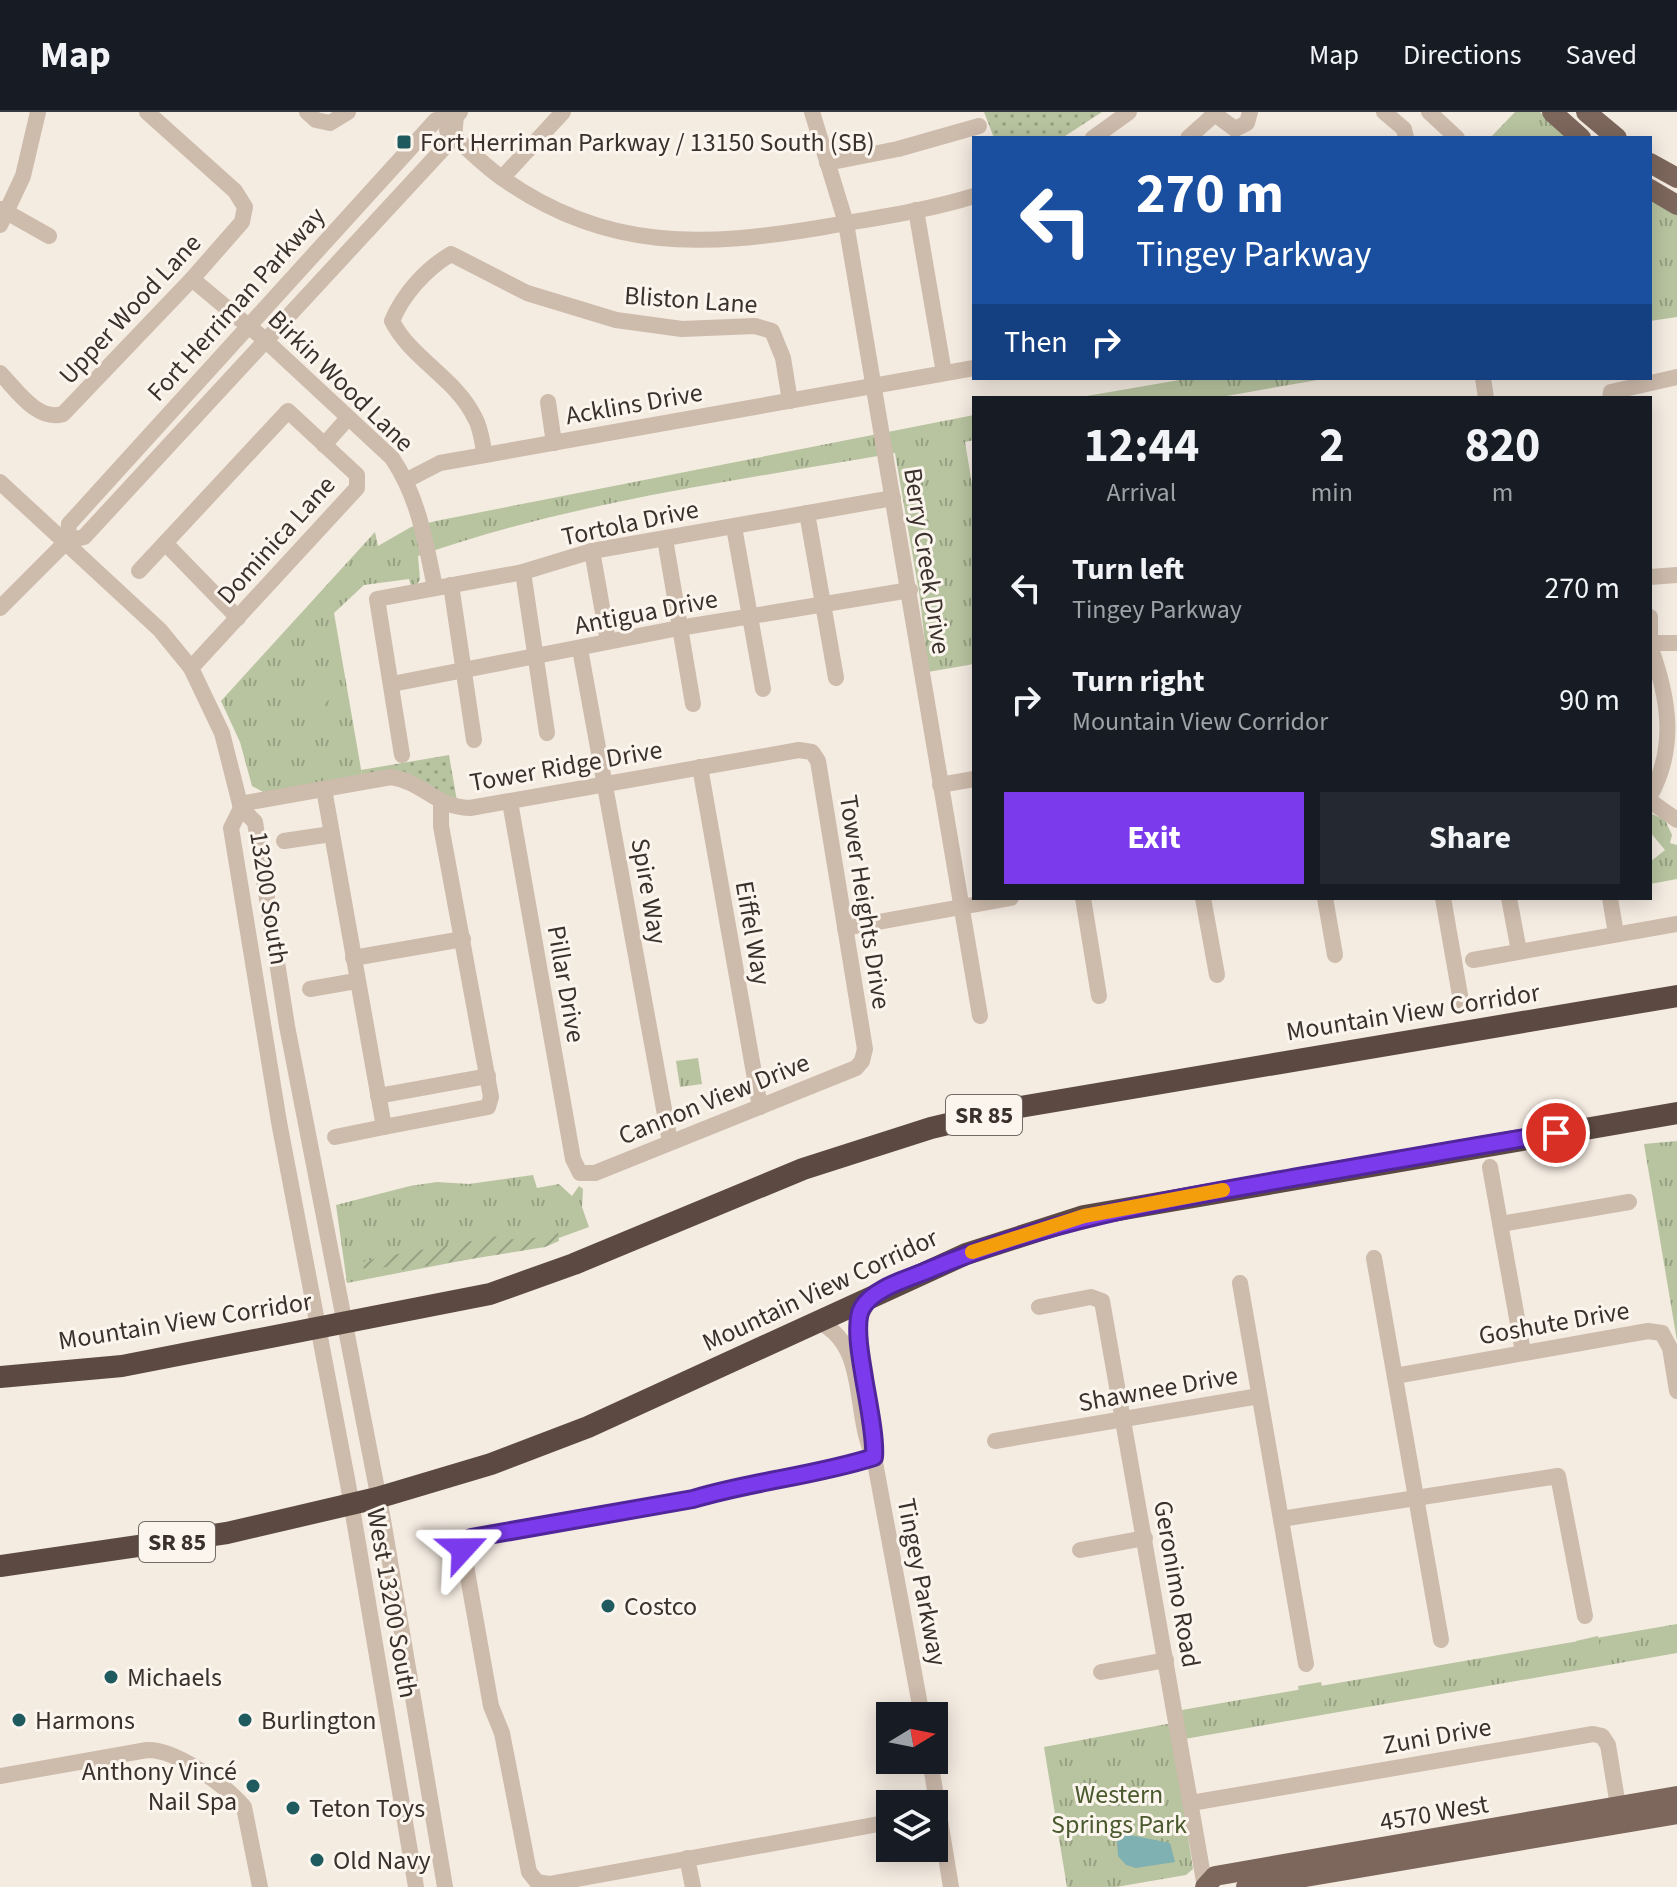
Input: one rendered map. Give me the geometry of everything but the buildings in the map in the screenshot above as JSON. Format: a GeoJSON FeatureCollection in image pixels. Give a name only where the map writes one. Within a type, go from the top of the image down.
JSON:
{"type":"FeatureCollection","features":[{"type":"Feature","properties":{"kind":"highway","name":"Mountain View Corridor"},"geometry":{"type":"LineString","coordinates":[[0,1377],[122,1366],[477,1297],[525,1283],[803,1169],[931,1128],[1118,1089],[1677,996]]}},
{"type":"Feature","properties":{"kind":"highway","name":"Mountain View Corridor"},"geometry":{"type":"LineString","coordinates":[[0,1566],[227,1533],[377,1498],[491,1464],[588,1427],[966,1254],[1084,1216],[1677,1113]]}},
{"type":"Feature","properties":{"kind":"main road"},"geometry":{"type":"LineString","coordinates":[[1552,112],[1579,136]]}},
{"type":"Feature","properties":{"kind":"main road"},"geometry":{"type":"LineString","coordinates":[[1586,112],[1615,136]]}},
{"type":"Feature","properties":{"kind":"main road"},"geometry":{"type":"LineString","coordinates":[[1652,164],[1677,178]]}},
{"type":"Feature","properties":{"kind":"main road"},"geometry":{"type":"LineString","coordinates":[[1652,190],[1677,205]]}},
{"type":"Feature","properties":{"kind":"main road","name":"4570 West"},"geometry":{"type":"LineString","coordinates":[[1246,1887],[1619,1815],[1677,1796]]}},
{"type":"Feature","properties":{"kind":"main road","name":"4570 West"},"geometry":{"type":"LineString","coordinates":[[1205,1887],[1215,1876],[1619,1815],[1677,1814]]}},
{"type":"Feature","properties":{"kind":"street"},"geometry":{"type":"LineString","coordinates":[[38,112],[23,176],[3,216],[49,236]]}},
{"type":"Feature","properties":{"kind":"street","name":"Upper Wood Lane"},"geometry":{"type":"LineString","coordinates":[[0,373],[40,413],[54,417],[63,414],[242,222],[245,207],[235,191],[147,112]]}},
{"type":"Feature","properties":{"kind":"street"},"geometry":{"type":"LineString","coordinates":[[307,112],[316,120],[330,123],[348,112]]}},
{"type":"Feature","properties":{"kind":"street"},"geometry":{"type":"LineString","coordinates":[[502,178],[563,112]]}},
{"type":"Feature","properties":{"kind":"street","name":"Berry Creek Drive"},"geometry":{"type":"LineString","coordinates":[[812,112],[846,223],[980,1016]]}},
{"type":"Feature","properties":{"kind":"street"},"geometry":{"type":"LineString","coordinates":[[1096,136],[1129,112]]}},
{"type":"Feature","properties":{"kind":"street"},"geometry":{"type":"LineString","coordinates":[[1190,136],[1215,113],[1235,129],[1247,124],[1250,112]]}},
{"type":"Feature","properties":{"kind":"street"},"geometry":{"type":"LineString","coordinates":[[1384,112],[1404,129],[1406,136]]}},
{"type":"Feature","properties":{"kind":"street"},"geometry":{"type":"LineString","coordinates":[[1429,112],[1455,136]]}},
{"type":"Feature","properties":{"kind":"street"},"geometry":{"type":"LineString","coordinates":[[446,121],[502,178],[546,204],[636,236],[717,242],[846,223],[972,196]]}},
{"type":"Feature","properties":{"kind":"street","name":"Fort Herriman Parkway"},"geometry":{"type":"LineString","coordinates":[[67,541],[69,524],[249,326],[446,121]]}},
{"type":"Feature","properties":{"kind":"street","name":"Fort Herriman Parkway"},"geometry":{"type":"LineString","coordinates":[[0,608],[67,541],[84,537],[264,339],[446,121]]}},
{"type":"Feature","properties":{"kind":"street"},"geometry":{"type":"LineString","coordinates":[[827,163],[898,149],[979,125]]}},
{"type":"Feature","properties":{"kind":"street"},"geometry":{"type":"LineString","coordinates":[[916,210],[944,373]]}},
{"type":"Feature","properties":{"kind":"street","name":"Bliston Lane"},"geometry":{"type":"LineString","coordinates":[[485,455],[476,418],[448,380],[400,338],[392,321],[400,302],[451,254],[527,293],[602,317],[682,329],[755,326],[772,331],[783,358],[790,401]]}},
{"type":"Feature","properties":{"kind":"street","name":"Birkin Wood Lane"},"geometry":{"type":"LineString","coordinates":[[192,279],[264,339],[392,458],[407,480],[443,586],[464,670],[474,740]]}},
{"type":"Feature","properties":{"kind":"street","name":"Acklins Drive"},"geometry":{"type":"LineString","coordinates":[[407,480],[440,463],[972,368]]}},
{"type":"Feature","properties":{"kind":"street"},"geometry":{"type":"LineString","coordinates":[[1610,396],[1611,392],[1634,385],[1677,377]]}},
{"type":"Feature","properties":{"kind":"street"},"geometry":{"type":"LineString","coordinates":[[548,402],[554,443]]}},
{"type":"Feature","properties":{"kind":"street","name":"Dominica Lane"},"geometry":{"type":"LineString","coordinates":[[166,544],[288,411],[357,475],[357,488],[191,668]]}},
{"type":"Feature","properties":{"kind":"street"},"geometry":{"type":"LineString","coordinates":[[324,445],[348,418]]}},
{"type":"Feature","properties":{"kind":"street"},"geometry":{"type":"LineString","coordinates":[[0,482],[160,630],[191,668],[222,733],[241,806]]}},
{"type":"Feature","properties":{"kind":"street","name":"Tortola Drive"},"geometry":{"type":"LineString","coordinates":[[392,684],[377,599],[523,572],[592,551],[893,498]]}},
{"type":"Feature","properties":{"kind":"street"},"geometry":{"type":"LineString","coordinates":[[807,513],[836,678]]}},
{"type":"Feature","properties":{"kind":"street"},"geometry":{"type":"LineString","coordinates":[[734,527],[763,689]]}},
{"type":"Feature","properties":{"kind":"street"},"geometry":{"type":"LineString","coordinates":[[665,539],[693,704]]}},
{"type":"Feature","properties":{"kind":"street"},"geometry":{"type":"LineString","coordinates":[[139,571],[166,544],[238,618]]}},
{"type":"Feature","properties":{"kind":"street"},"geometry":{"type":"LineString","coordinates":[[592,551],[608,641]]}},
{"type":"Feature","properties":{"kind":"street"},"geometry":{"type":"LineString","coordinates":[[523,572],[547,733]]}},
{"type":"Feature","properties":{"kind":"street"},"geometry":{"type":"LineString","coordinates":[[1652,577],[1677,575]]}},
{"type":"Feature","properties":{"kind":"street","name":"Antigua Drive"},"geometry":{"type":"LineString","coordinates":[[392,684],[679,628],[910,590]]}},
{"type":"Feature","properties":{"kind":"street"},"geometry":{"type":"LineString","coordinates":[[1652,644],[1677,643]]}},
{"type":"Feature","properties":{"kind":"street","name":"Spire Way"},"geometry":{"type":"LineString","coordinates":[[580,649],[670,1142]]}},
{"type":"Feature","properties":{"kind":"street"},"geometry":{"type":"LineString","coordinates":[[1652,651],[1668,705],[1670,731],[1668,759],[1652,795]]}},
{"type":"Feature","properties":{"kind":"street"},"geometry":{"type":"LineString","coordinates":[[392,684],[402,755]]}},
{"type":"Feature","properties":{"kind":"street","name":"Tower Ridge Drive"},"geometry":{"type":"LineString","coordinates":[[241,806],[391,777],[409,780],[441,803],[470,808],[799,750],[812,752]]}},
{"type":"Feature","properties":{"kind":"street","name":"Tower Heights Drive"},"geometry":{"type":"LineString","coordinates":[[812,752],[818,761],[865,1049],[862,1061]]}},
{"type":"Feature","properties":{"kind":"street","name":"Eiffel Way"},"geometry":{"type":"LineString","coordinates":[[700,767],[760,1107]]}},
{"type":"Feature","properties":{"kind":"street"},"geometry":{"type":"LineString","coordinates":[[940,785],[972,779]]}},
{"type":"Feature","properties":{"kind":"street"},"geometry":{"type":"LineString","coordinates":[[324,789],[384,1127]]}},
{"type":"Feature","properties":{"kind":"street"},"geometry":{"type":"LineString","coordinates":[[1652,801],[1677,820]]}},
{"type":"Feature","properties":{"kind":"street","name":"Pillar Drive"},"geometry":{"type":"LineString","coordinates":[[510,802],[573,1159],[580,1173]]}},
{"type":"Feature","properties":{"kind":"street"},"geometry":{"type":"LineString","coordinates":[[335,1137],[488,1107],[491,1097],[488,1076],[441,826],[441,803]]}},
{"type":"Feature","properties":{"kind":"street","name":"13200 South"},"geometry":{"type":"LineString","coordinates":[[317,1328],[231,828],[241,806],[255,822],[344,1324]]}},
{"type":"Feature","properties":{"kind":"street"},"geometry":{"type":"LineString","coordinates":[[284,841],[331,834]]}},
{"type":"Feature","properties":{"kind":"street"},"geometry":{"type":"LineString","coordinates":[[845,928],[999,900]]}},
{"type":"Feature","properties":{"kind":"street"},"geometry":{"type":"LineString","coordinates":[[1083,900],[1099,996]]}},
{"type":"Feature","properties":{"kind":"street"},"geometry":{"type":"LineString","coordinates":[[1203,900],[1217,975]]}},
{"type":"Feature","properties":{"kind":"street"},"geometry":{"type":"LineString","coordinates":[[1325,900],[1335,955]]}},
{"type":"Feature","properties":{"kind":"street"},"geometry":{"type":"LineString","coordinates":[[1443,900],[1461,1001]]}},
{"type":"Feature","properties":{"kind":"street"},"geometry":{"type":"LineString","coordinates":[[1509,900],[1519,951]]}},
{"type":"Feature","properties":{"kind":"street"},"geometry":{"type":"LineString","coordinates":[[1610,900],[1616,934]]}},
{"type":"Feature","properties":{"kind":"street"},"geometry":{"type":"LineString","coordinates":[[1473,960],[1677,924]]}},
{"type":"Feature","properties":{"kind":"street"},"geometry":{"type":"LineString","coordinates":[[353,958],[463,939]]}},
{"type":"Feature","properties":{"kind":"street"},"geometry":{"type":"LineString","coordinates":[[251,944],[274,940]]}},
{"type":"Feature","properties":{"kind":"street"},"geometry":{"type":"LineString","coordinates":[[310,989],[356,981]]}},
{"type":"Feature","properties":{"kind":"street","name":"Cannon View Drive"},"geometry":{"type":"LineString","coordinates":[[580,1173],[595,1173],[856,1068],[862,1061]]}},
{"type":"Feature","properties":{"kind":"street"},"geometry":{"type":"LineString","coordinates":[[378,1096],[488,1076]]}},
{"type":"Feature","properties":{"kind":"street"},"geometry":{"type":"LineString","coordinates":[[1490,1167],[1523,1352]]}},
{"type":"Feature","properties":{"kind":"street"},"geometry":{"type":"LineString","coordinates":[[1501,1224],[1629,1202]]}},
{"type":"Feature","properties":{"kind":"street"},"geometry":{"type":"LineString","coordinates":[[1374,1258],[1441,1640]]}},
{"type":"Feature","properties":{"kind":"street"},"geometry":{"type":"LineString","coordinates":[[1240,1283],[1259,1396]]}},
{"type":"Feature","properties":{"kind":"street","name":"Tingey Parkway"},"geometry":{"type":"LineString","coordinates":[[871,1296],[863,1306],[857,1324],[872,1414],[874,1457],[919,1702]]}},
{"type":"Feature","properties":{"kind":"street","name":"Geronimo Road"},"geometry":{"type":"LineString","coordinates":[[1039,1307],[1091,1297],[1102,1301],[1205,1887]]}},
{"type":"Feature","properties":{"kind":"street","name":"Tingey Parkway"},"geometry":{"type":"LineString","coordinates":[[819,1322],[837,1333],[850,1354],[864,1429],[874,1457]]}},
{"type":"Feature","properties":{"kind":"street","name":"West 13200 South"},"geometry":{"type":"LineString","coordinates":[[344,1324],[377,1498]]}},
{"type":"Feature","properties":{"kind":"street","name":"West 13200 South"},"geometry":{"type":"LineString","coordinates":[[317,1328],[351,1504],[416,1887]]}},
{"type":"Feature","properties":{"kind":"street","name":"Goshute Drive"},"geometry":{"type":"LineString","coordinates":[[1395,1376],[1648,1331],[1662,1333],[1670,1348],[1677,1391]]}},
{"type":"Feature","properties":{"kind":"street","name":"Shawnee Drive"},"geometry":{"type":"LineString","coordinates":[[995,1441],[1259,1396],[1306,1664]]}},
{"type":"Feature","properties":{"kind":"street"},"geometry":{"type":"LineString","coordinates":[[874,1457],[829,1471],[722,1489],[693,1499],[471,1538],[463,1545],[491,1706],[502,1733],[531,1876],[541,1883],[876,1824]]}},
{"type":"Feature","properties":{"kind":"street"},"geometry":{"type":"LineString","coordinates":[[1281,1519],[1558,1476],[1585,1616]]}},
{"type":"Feature","properties":{"kind":"street"},"geometry":{"type":"LineString","coordinates":[[377,1498],[445,1887]]}},
{"type":"Feature","properties":{"kind":"street"},"geometry":{"type":"LineString","coordinates":[[1080,1550],[1145,1538]]}},
{"type":"Feature","properties":{"kind":"street"},"geometry":{"type":"LineString","coordinates":[[1101,1672],[1166,1660]]}},
{"type":"Feature","properties":{"kind":"street","name":"Zuni Drive"},"geometry":{"type":"LineString","coordinates":[[1191,1803],[1593,1734],[1602,1736],[1608,1745],[1619,1815]]}},
{"type":"Feature","properties":{"kind":"street"},"geometry":{"type":"LineString","coordinates":[[0,1776],[147,1750],[161,1750],[175,1755],[244,1807],[260,1887]]}},
{"type":"Feature","properties":{"kind":"street"},"geometry":{"type":"LineString","coordinates":[[687,1858],[693,1887]]}},
{"type":"Feature","properties":{"kind":"street"},"geometry":{"type":"LineString","coordinates":[[946,1862],[951,1887]]}},
{"type":"Feature","properties":{"kind":"green space"},"geometry":{"type":"Polygon","coordinates":[[[984,112],[1102,112],[1065,136],[993,136],[984,112]]]}},
{"type":"Feature","properties":{"kind":"green space"},"geometry":{"type":"Polygon","coordinates":[[[1515,112],[1540,112],[1567,136],[1492,136],[1515,112]]]}},
{"type":"Feature","properties":{"kind":"green space"},"geometry":{"type":"Polygon","coordinates":[[[1652,200],[1677,214],[1677,317],[1652,321],[1652,200]]]}},
{"type":"Feature","properties":{"kind":"green space"},"geometry":{"type":"Polygon","coordinates":[[[1179,380],[1318,380],[1226,396],[1087,396],[1179,380]]]}},
{"type":"Feature","properties":{"kind":"green space"},"geometry":{"type":"Polygon","coordinates":[[[972,415],[972,440],[965,442],[972,484],[972,664],[928,672],[920,598],[895,453],[774,473],[594,507],[476,537],[418,556],[420,580],[416,585],[411,586],[409,579],[364,585],[334,613],[362,775],[265,793],[252,786],[240,742],[221,701],[375,532],[378,546],[411,527],[972,415]]]}},
{"type":"Feature","properties":{"kind":"green space"},"geometry":{"type":"Polygon","coordinates":[[[310,679],[331,697],[312,719],[292,701],[310,679]]]}},
{"type":"Feature","properties":{"kind":"green space"},"geometry":{"type":"Polygon","coordinates":[[[449,755],[457,801],[362,775],[361,770],[449,755]]]}},
{"type":"Feature","properties":{"kind":"green space"},"geometry":{"type":"Polygon","coordinates":[[[1652,814],[1665,820],[1672,835],[1670,843],[1677,845],[1677,879],[1652,884],[1652,860],[1665,850],[1652,834],[1652,814]]]}},
{"type":"Feature","properties":{"kind":"green space"},"geometry":{"type":"Polygon","coordinates":[[[698,1058],[702,1084],[680,1087],[676,1061],[698,1058]]]}},
{"type":"Feature","properties":{"kind":"green space"},"geometry":{"type":"Polygon","coordinates":[[[1677,1141],[1677,1341],[1644,1144],[1677,1141]]]}},
{"type":"Feature","properties":{"kind":"green space"},"geometry":{"type":"Polygon","coordinates":[[[533,1175],[537,1188],[559,1184],[572,1196],[579,1186],[583,1189],[582,1207],[589,1227],[537,1246],[347,1283],[336,1205],[410,1186],[437,1182],[469,1184],[533,1175]]]}},
{"type":"Feature","properties":{"kind":"green space"},"geometry":{"type":"Polygon","coordinates":[[[558,1232],[559,1241],[545,1247],[402,1270],[400,1264],[367,1271],[358,1263],[491,1237],[521,1240],[558,1232]]]}},
{"type":"Feature","properties":{"kind":"green space","name":"Western Springs Park"},"geometry":{"type":"Polygon","coordinates":[[[1677,1624],[1677,1653],[1173,1741],[1193,1869],[1186,1875],[1116,1887],[1067,1887],[1044,1747],[1183,1721],[1182,1710],[1677,1624]]]}},
{"type":"Feature","properties":{"kind":"green space"},"geometry":{"type":"Polygon","coordinates":[[[1598,1636],[1602,1662],[1578,1662],[1576,1641],[1598,1636]]]}},
{"type":"Feature","properties":{"kind":"green space"},"geometry":{"type":"Polygon","coordinates":[[[1321,1682],[1325,1704],[1302,1708],[1298,1686],[1321,1682]]]}},
{"type":"Feature","properties":{"kind":"water"},"geometry":{"type":"Polygon","coordinates":[[[1125,1834],[1170,1843],[1175,1862],[1136,1868],[1126,1865],[1118,1856],[1117,1840],[1125,1834]]]}},
{"type":"Feature","properties":{"kind":"slow traffic"},"geometry":{"type":"LineString","coordinates":[[972,1252],[1084,1216],[1223,1190]]}},
{"type":"Feature","properties":{"kind":"place","name":"Fort Herriman Parkway / 13150 South (SB)"},"geometry":{"type":"Point","coordinates":[404,142]}},
{"type":"Feature","properties":{"kind":"place","name":"Costco"},"geometry":{"type":"Point","coordinates":[608,1606]}},
{"type":"Feature","properties":{"kind":"place","name":"Michaels"},"geometry":{"type":"Point","coordinates":[111,1677]}},
{"type":"Feature","properties":{"kind":"place","name":"Harmons"},"geometry":{"type":"Point","coordinates":[19,1720]}},
{"type":"Feature","properties":{"kind":"place","name":"Burlington"},"geometry":{"type":"Point","coordinates":[245,1720]}},
{"type":"Feature","properties":{"kind":"place","name":"Anthony Vincé Nail Spa"},"geometry":{"type":"Point","coordinates":[253,1786]}},
{"type":"Feature","properties":{"kind":"place","name":"Teton Toys"},"geometry":{"type":"Point","coordinates":[293,1808]}},
{"type":"Feature","properties":{"kind":"place","name":"Old Navy"},"geometry":{"type":"Point","coordinates":[317,1860]}},
{"type":"Feature","properties":{"kind":"route"},"geometry":{"type":"LineString","coordinates":[[463,1549],[471,1538],[693,1499],[722,1489],[829,1471],[874,1457],[875,1435],[857,1330],[860,1312],[871,1296],[966,1254],[1084,1216],[1556,1133]]}}]}
